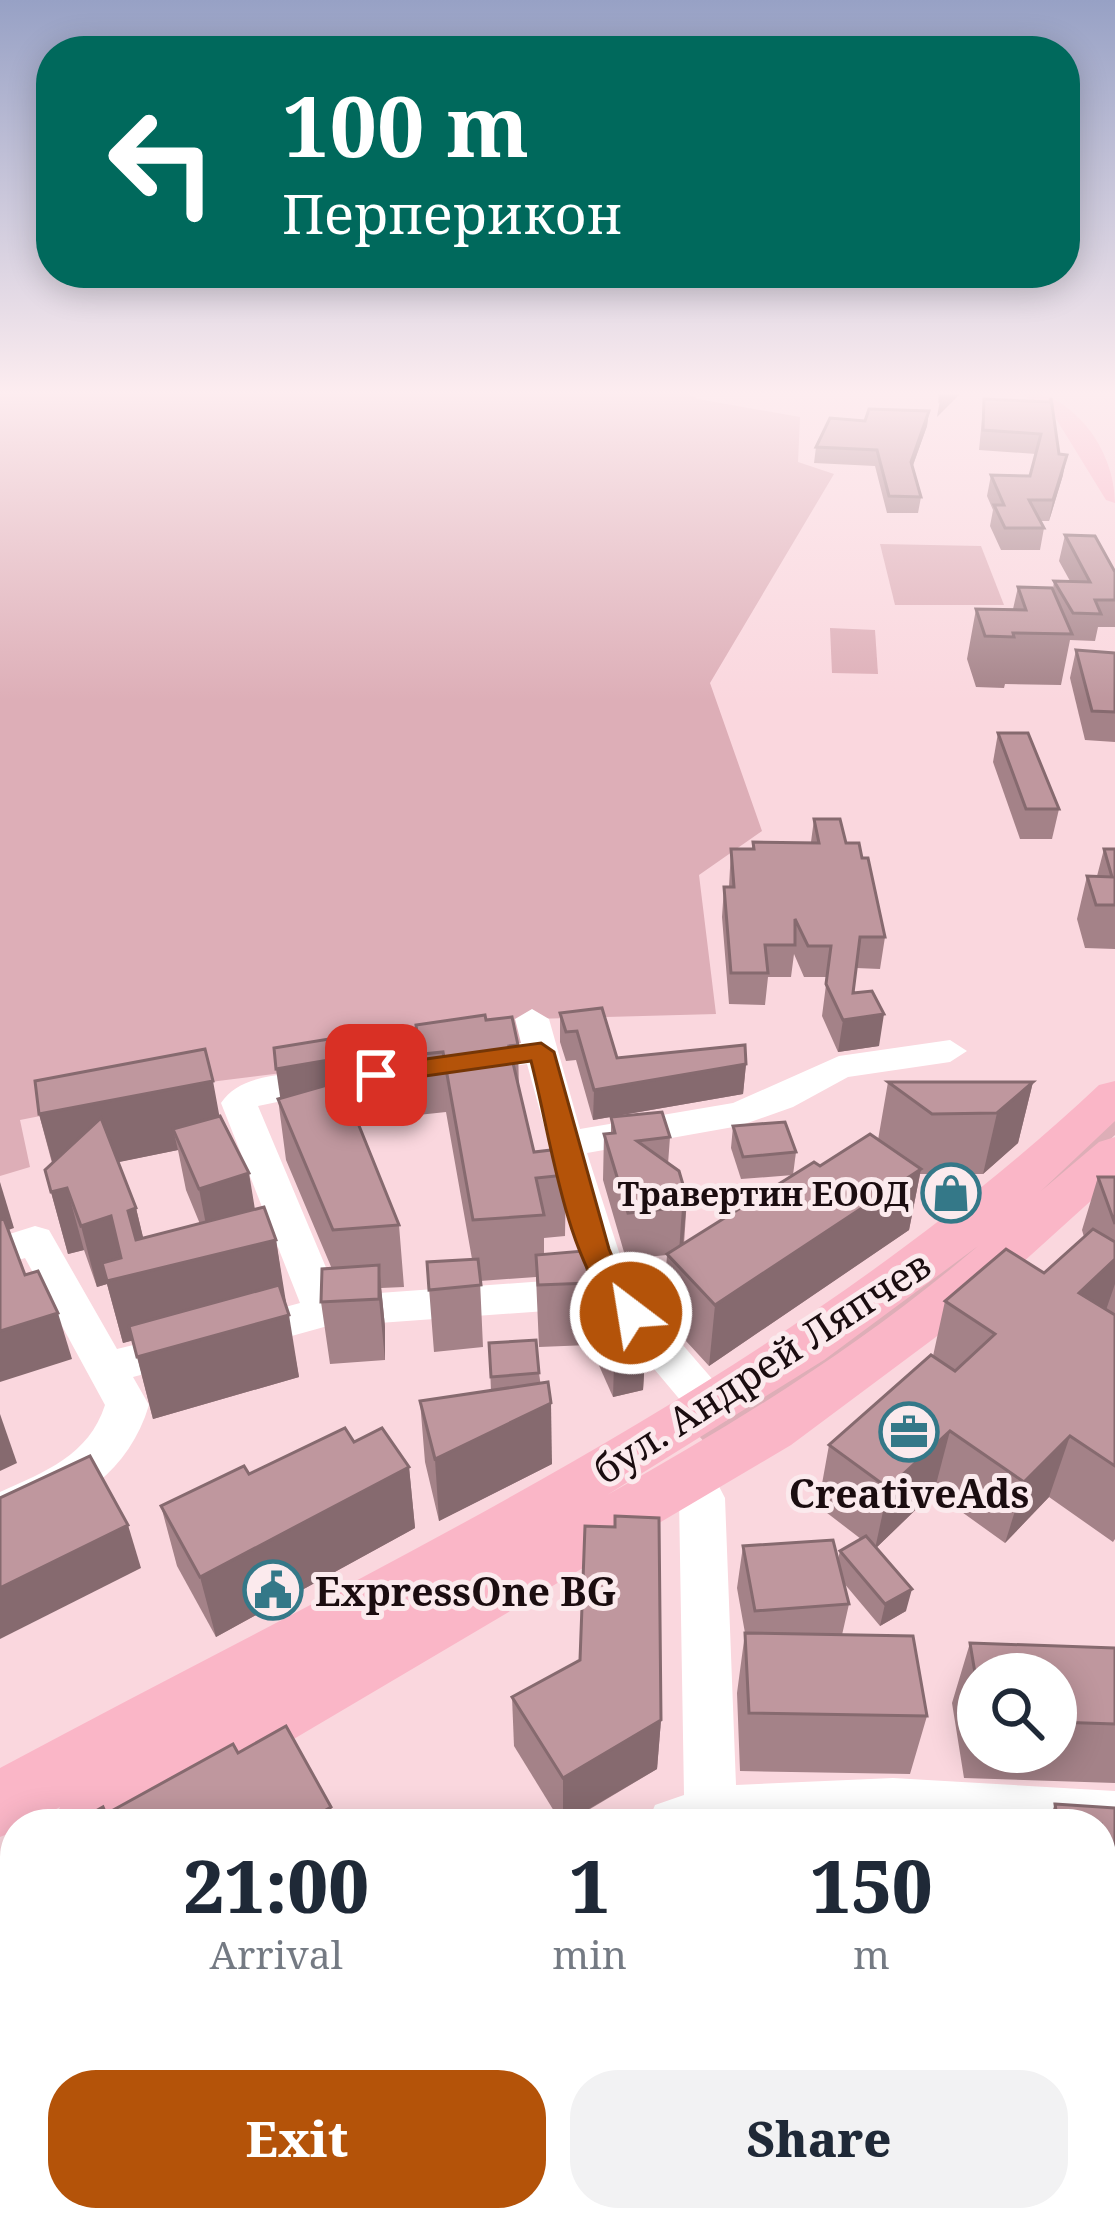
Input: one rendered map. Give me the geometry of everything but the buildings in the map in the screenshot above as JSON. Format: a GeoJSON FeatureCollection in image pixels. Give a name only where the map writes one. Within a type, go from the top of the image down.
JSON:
{"type":"FeatureCollection","features":[{"type":"Feature","properties":{"kind":"main road","name":"бул. Андрей Ляпчев"},"geometry":{"type":"LineString","coordinates":[[0,1804],[712,1408],[940,1250],[1018,1188],[1115,1095]]}},
{"type":"Feature","properties":{"kind":"main road","name":"бул. Андрей Ляпчев"},"geometry":{"type":"LineString","coordinates":[[112,1809],[772,1429],[942,1306],[1115,1153]]}},
{"type":"Feature","properties":{"kind":"street"},"geometry":{"type":"LineString","coordinates":[[430,1067],[537,1035],[594,1249],[612,1291],[712,1408]]}},
{"type":"Feature","properties":{"kind":"street"},"geometry":{"type":"LineString","coordinates":[[566,1144],[739,1114],[780,1100],[838,1067],[950,1051]]}},
{"type":"Feature","properties":{"kind":"street"},"geometry":{"type":"LineString","coordinates":[[324,1312],[239,1103],[252,1092],[363,1076]]}},
{"type":"Feature","properties":{"kind":"street"},"geometry":{"type":"LineString","coordinates":[[0,1513],[87,1471],[120,1437],[127,1405],[110,1367],[18,1246]]}},
{"type":"Feature","properties":{"kind":"street"},"geometry":{"type":"LineString","coordinates":[[110,1367],[324,1312],[612,1291]]}},
{"type":"Feature","properties":{"kind":"street"},"geometry":{"type":"LineString","coordinates":[[692,1478],[702,1498],[698,1809]]}},
{"type":"Feature","properties":{"kind":"street"},"geometry":{"type":"LineString","coordinates":[[820,1809],[871,1804],[965,1809]]}},
{"type":"Feature","properties":{"kind":"shaded area"},"geometry":{"type":"Polygon","coordinates":[[[0,494],[822,494],[710,683],[762,831],[699,875],[716,1014],[533,1019],[539,1041],[218,1081],[20,1120],[30,1167],[0,1176],[0,494]]]}},
{"type":"Feature","properties":{"kind":"shaded area"},"geometry":{"type":"Polygon","coordinates":[[[880,544],[981,546],[1004,605],[895,605],[880,544]]]}},
{"type":"Feature","properties":{"kind":"shaded area"},"geometry":{"type":"Polygon","coordinates":[[[830,628],[875,630],[878,674],[832,673],[830,628]]]}},
{"type":"Feature","properties":{"kind":"shaded area"},"geometry":{"type":"Polygon","coordinates":[[[1115,1116],[1115,1135],[1004,1236],[709,1447],[698,1435],[1115,1116]]]}},
{"type":"Feature","properties":{"kind":"place","name":"Травертин ЕООД"},"geometry":{"type":"Point","coordinates":[951,1193]}},
{"type":"Feature","properties":{"kind":"place","name":"CreativeAds"},"geometry":{"type":"Point","coordinates":[909,1432]}},
{"type":"Feature","properties":{"kind":"place","name":"ExpressOne BG"},"geometry":{"type":"Point","coordinates":[273,1590]}},
{"type":"Feature","properties":{"kind":"route"},"geometry":{"type":"LineString","coordinates":[[376,1075],[541,1052],[594,1249],[612,1291],[631,1313]]}}]}
